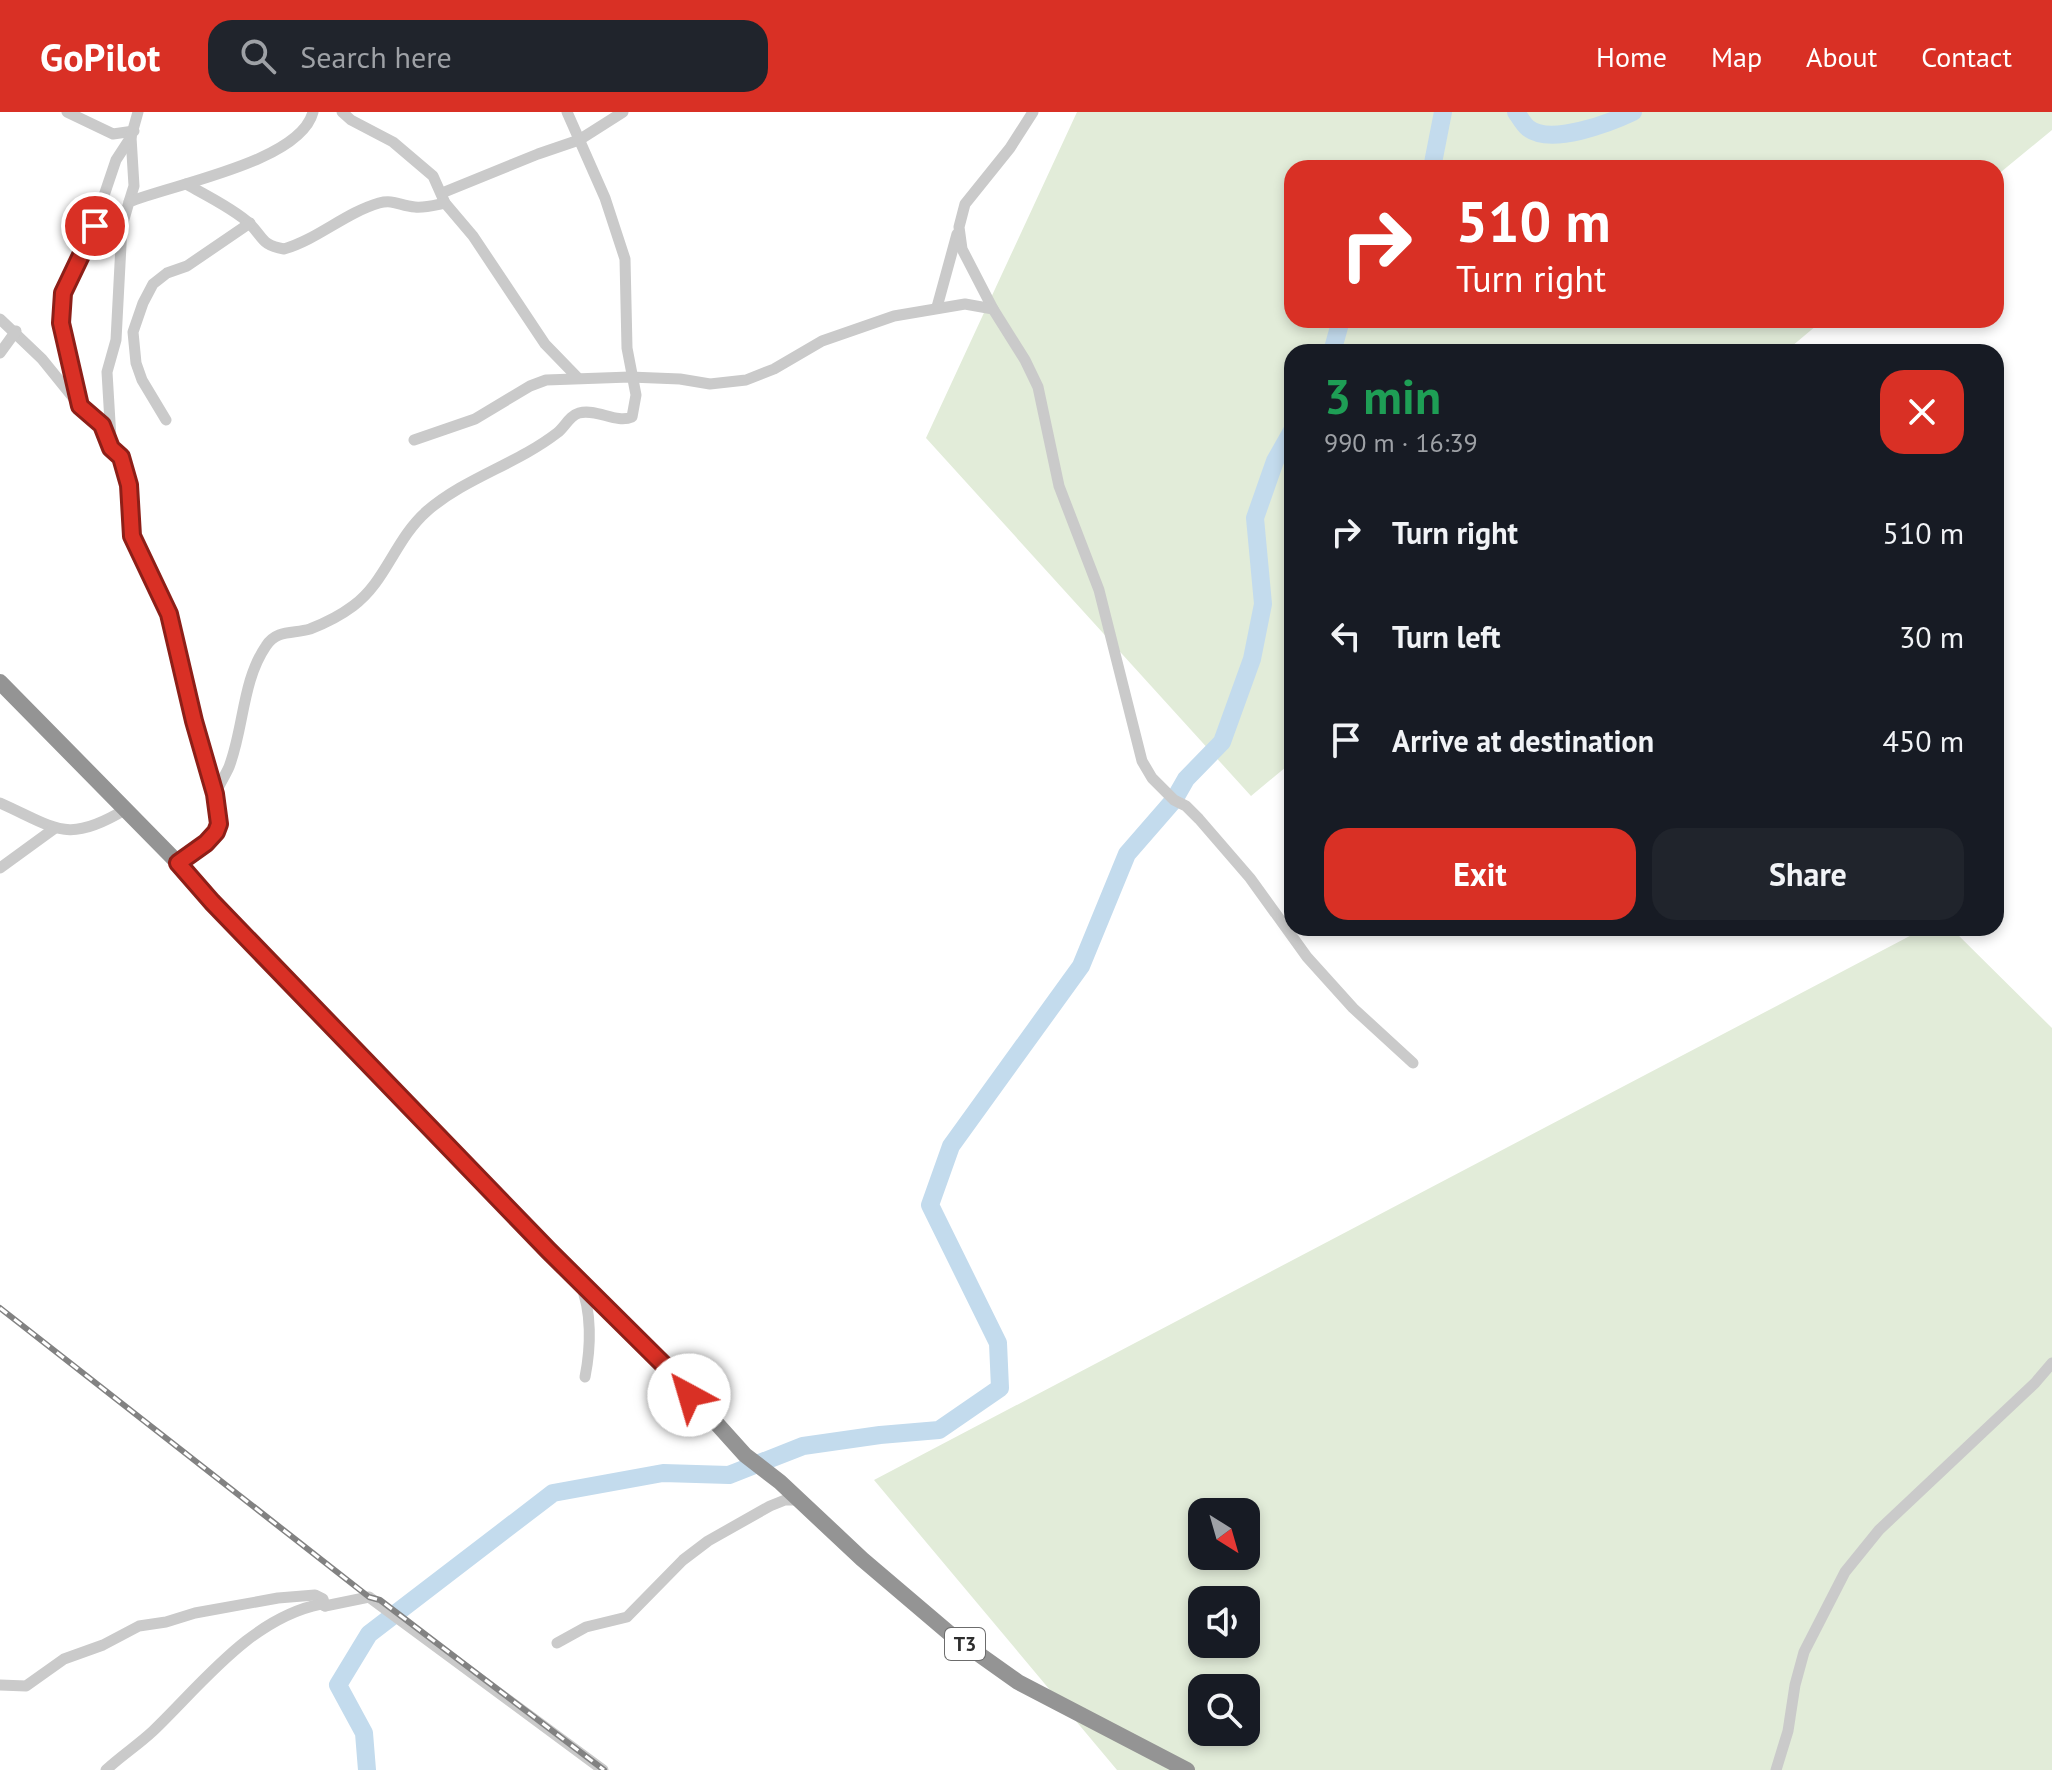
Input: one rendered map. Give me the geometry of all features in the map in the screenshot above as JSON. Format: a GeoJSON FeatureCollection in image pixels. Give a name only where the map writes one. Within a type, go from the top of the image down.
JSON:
{"type":"FeatureCollection","features":[{"type":"Feature","properties":{"kind":"highway","name":"T3"},"geometry":{"type":"LineString","coordinates":[[0,682],[574,1276],[664,1365],[745,1455],[773,1475],[949,1633],[1018,1682],[1187,1770]]}},
{"type":"Feature","properties":{"kind":"street"},"geometry":{"type":"LineString","coordinates":[[67,112],[113,134],[132,134]]}},
{"type":"Feature","properties":{"kind":"street"},"geometry":{"type":"LineString","coordinates":[[80,406],[61,323],[63,293],[95,226],[116,160],[132,134],[138,112]]}},
{"type":"Feature","properties":{"kind":"street"},"geometry":{"type":"LineString","coordinates":[[129,202],[253,163],[304,129],[313,112]]}},
{"type":"Feature","properties":{"kind":"street"},"geometry":{"type":"LineString","coordinates":[[342,112],[351,120],[381,134],[433,176],[444,198],[545,344],[578,378]]}},
{"type":"Feature","properties":{"kind":"street"},"geometry":{"type":"LineString","coordinates":[[215,794],[229,768],[256,664],[271,640],[286,632],[311,629],[349,609],[377,583],[406,534],[430,508],[520,457],[558,432],[575,414],[590,411],[623,419],[632,417],[636,395],[630,377],[627,348],[625,259],[605,198],[567,112]]}},
{"type":"Feature","properties":{"kind":"street"},"geometry":{"type":"LineString","coordinates":[[186,184],[250,223],[260,239],[269,245],[284,249],[361,209],[394,200],[410,207],[421,207],[444,198],[579,140],[623,112]]}},
{"type":"Feature","properties":{"kind":"street"},"geometry":{"type":"LineString","coordinates":[[937,307],[965,204],[1010,148],[1033,112]]}},
{"type":"Feature","properties":{"kind":"street"},"geometry":{"type":"LineString","coordinates":[[111,448],[107,372],[116,340],[122,226],[134,186],[132,134]]}},
{"type":"Feature","properties":{"kind":"street"},"geometry":{"type":"LineString","coordinates":[[166,420],[142,380],[136,363],[133,332],[145,298],[153,284],[167,273],[187,266],[250,223]]}},
{"type":"Feature","properties":{"kind":"street"},"geometry":{"type":"LineString","coordinates":[[959,227],[962,249],[1038,387],[1059,486],[1099,590],[1142,761],[1152,778],[1174,800],[1186,806],[1240,866],[1284,926]]}},
{"type":"Feature","properties":{"kind":"street"},"geometry":{"type":"LineString","coordinates":[[414,440],[475,419],[530,386],[546,380],[630,377],[710,384],[746,380],[774,369],[822,341],[894,316],[965,304],[993,309]]}},
{"type":"Feature","properties":{"kind":"street"},"geometry":{"type":"LineString","coordinates":[[0,319],[16,331],[65,384],[80,406],[102,425],[111,448],[121,457],[129,485],[132,536],[169,614],[192,715],[215,794],[219,824],[216,832],[178,863]]}},
{"type":"Feature","properties":{"kind":"street"},"geometry":{"type":"LineString","coordinates":[[0,353],[16,331]]}},
{"type":"Feature","properties":{"kind":"street"},"geometry":{"type":"LineString","coordinates":[[0,803],[55,828],[73,831],[93,827],[126,809]]}},
{"type":"Feature","properties":{"kind":"street"},"geometry":{"type":"LineString","coordinates":[[0,868],[55,828]]}},
{"type":"Feature","properties":{"kind":"street"},"geometry":{"type":"LineString","coordinates":[[1292,936],[1353,1008],[1413,1063]]}},
{"type":"Feature","properties":{"kind":"street"},"geometry":{"type":"LineString","coordinates":[[574,1276],[582,1285],[587,1314],[590,1344],[585,1377]]}},
{"type":"Feature","properties":{"kind":"street"},"geometry":{"type":"LineString","coordinates":[[1776,1770],[1788,1731],[1804,1652],[1845,1572],[1879,1530],[2035,1383],[2052,1363]]}},
{"type":"Feature","properties":{"kind":"street"},"geometry":{"type":"LineString","coordinates":[[557,1643],[586,1627],[627,1617],[683,1560],[708,1541],[770,1506],[785,1500],[799,1500]]}},
{"type":"Feature","properties":{"kind":"street"},"geometry":{"type":"LineString","coordinates":[[0,1685],[26,1686],[64,1659],[103,1645],[139,1626],[242,1604],[292,1597],[315,1595],[323,1599],[325,1606]]}},
{"type":"Feature","properties":{"kind":"street"},"geometry":{"type":"LineString","coordinates":[[106,1770],[140,1743],[253,1634],[307,1607],[369,1597],[603,1770]]}},
{"type":"Feature","properties":{"kind":"green space"},"geometry":{"type":"Polygon","coordinates":[[[1077,112],[2052,112],[2052,130],[2004,169],[2004,160],[1284,160],[1284,328],[1814,328],[1794,344],[1284,344],[1284,769],[1251,796],[926,438],[1077,112]]]}},
{"type":"Feature","properties":{"kind":"green space"},"geometry":{"type":"Polygon","coordinates":[[[1910,936],[1959,936],[2052,1028],[2052,1770],[1117,1770],[874,1480],[1910,936]]]}},
{"type":"Feature","properties":{"kind":"waterway"},"geometry":{"type":"LineString","coordinates":[[1434,160],[1443,112]]}},
{"type":"Feature","properties":{"kind":"waterway"},"geometry":{"type":"LineString","coordinates":[[1516,112],[1528,128],[1550,135],[1580,131],[1633,112]]}},
{"type":"Feature","properties":{"kind":"waterway"},"geometry":{"type":"LineString","coordinates":[[1334,344],[1339,328]]}},
{"type":"Feature","properties":{"kind":"waterway"},"geometry":{"type":"LineString","coordinates":[[367,1770],[364,1733],[338,1685],[369,1634],[553,1493],[663,1473],[729,1475],[803,1446],[939,1430],[1000,1388],[998,1343],[930,1205],[951,1146],[1081,966],[1127,854],[1174,800],[1186,779],[1222,742],[1252,659],[1263,604],[1255,518],[1275,461],[1284,445]]}},
{"type":"Feature","properties":{"kind":"railway"},"geometry":{"type":"LineString","coordinates":[[0,1308],[369,1597],[380,1600],[604,1770]]}},
{"type":"Feature","properties":{"kind":"route"},"geometry":{"type":"LineString","coordinates":[[95,226],[63,293],[61,323],[80,406],[102,425],[111,448],[121,457],[129,485],[132,536],[169,614],[215,794],[219,824],[216,832],[178,863],[549,1251],[664,1365],[689,1395]]}}]}
